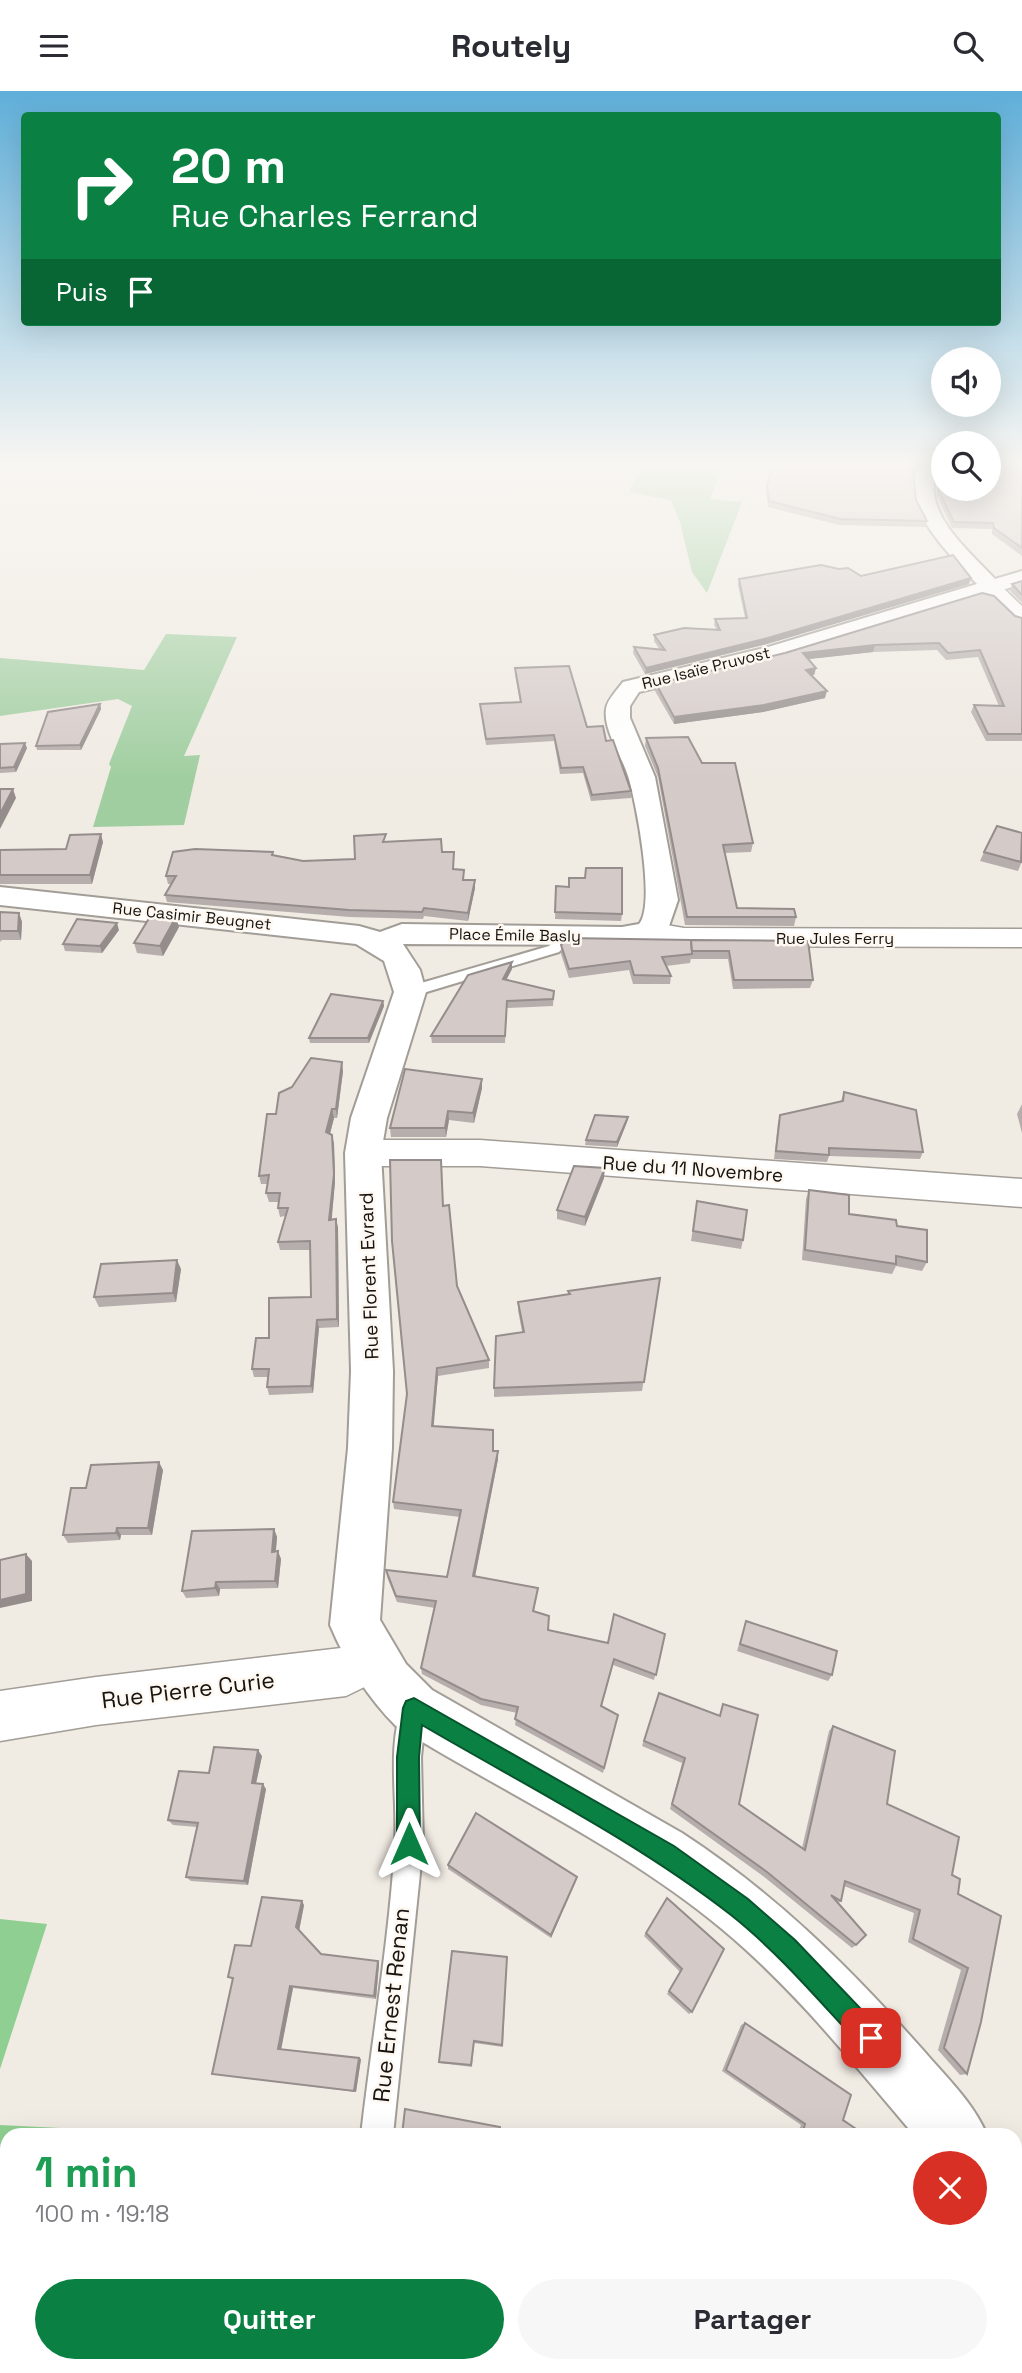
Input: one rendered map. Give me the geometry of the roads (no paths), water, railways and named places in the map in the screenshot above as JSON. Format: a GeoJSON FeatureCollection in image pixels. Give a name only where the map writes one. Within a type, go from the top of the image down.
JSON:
{"type":"FeatureCollection","features":[{"type":"Feature","properties":{"kind":"street"},"geometry":{"type":"LineString","coordinates":[[975,569],[1022,617]]}},
{"type":"Feature","properties":{"kind":"street"},"geometry":{"type":"LineString","coordinates":[[989,585],[1022,577]]}},
{"type":"Feature","properties":{"kind":"street","name":"Rue Isaïe Pruvost"},"geometry":{"type":"LineString","coordinates":[[649,931],[657,923],[662,910],[662,879],[642,777],[618,718],[618,706],[631,687],[775,652],[989,585]]}},
{"type":"Feature","properties":{"kind":"street","name":"Rue Casimir Beugnet"},"geometry":{"type":"LineString","coordinates":[[0,896],[322,930],[383,942]]}},
{"type":"Feature","properties":{"kind":"street","name":"Place Émile Basly"},"geometry":{"type":"LineString","coordinates":[[383,942],[402,933],[622,936],[649,931]]}},
{"type":"Feature","properties":{"kind":"street","name":"Rue Jules Ferry"},"geometry":{"type":"LineString","coordinates":[[649,931],[684,937],[1022,938]]}},
{"type":"Feature","properties":{"kind":"street"},"geometry":{"type":"LineString","coordinates":[[383,942],[407,972],[410,992]]}},
{"type":"Feature","properties":{"kind":"street","name":"Rue Florent Evrard"},"geometry":{"type":"LineString","coordinates":[[364,1641],[372,1371],[363,1153],[369,1118],[410,992]]}},
{"type":"Feature","properties":{"kind":"street","name":"Rue du 11 Novembre"},"geometry":{"type":"LineString","coordinates":[[363,1153],[480,1153],[1022,1193]]}},
{"type":"Feature","properties":{"kind":"street"},"geometry":{"type":"LineString","coordinates":[[364,1641],[387,1682],[414,1708],[666,1854],[740,1907],[786,1948],[854,2018],[949,2128]]}},
{"type":"Feature","properties":{"kind":"street","name":"Rue Pierre Curie"},"geometry":{"type":"LineString","coordinates":[[0,1716],[96,1701],[345,1672],[364,1641]]}},
{"type":"Feature","properties":{"kind":"lane"},"geometry":{"type":"LineString","coordinates":[[410,992],[554,949],[566,936]]}},
{"type":"Feature","properties":{"kind":"lane","name":"Rue Ernest Renan"},"geometry":{"type":"LineString","coordinates":[[378,2128],[409,1844],[408,1757],[414,1708]]}}]}
